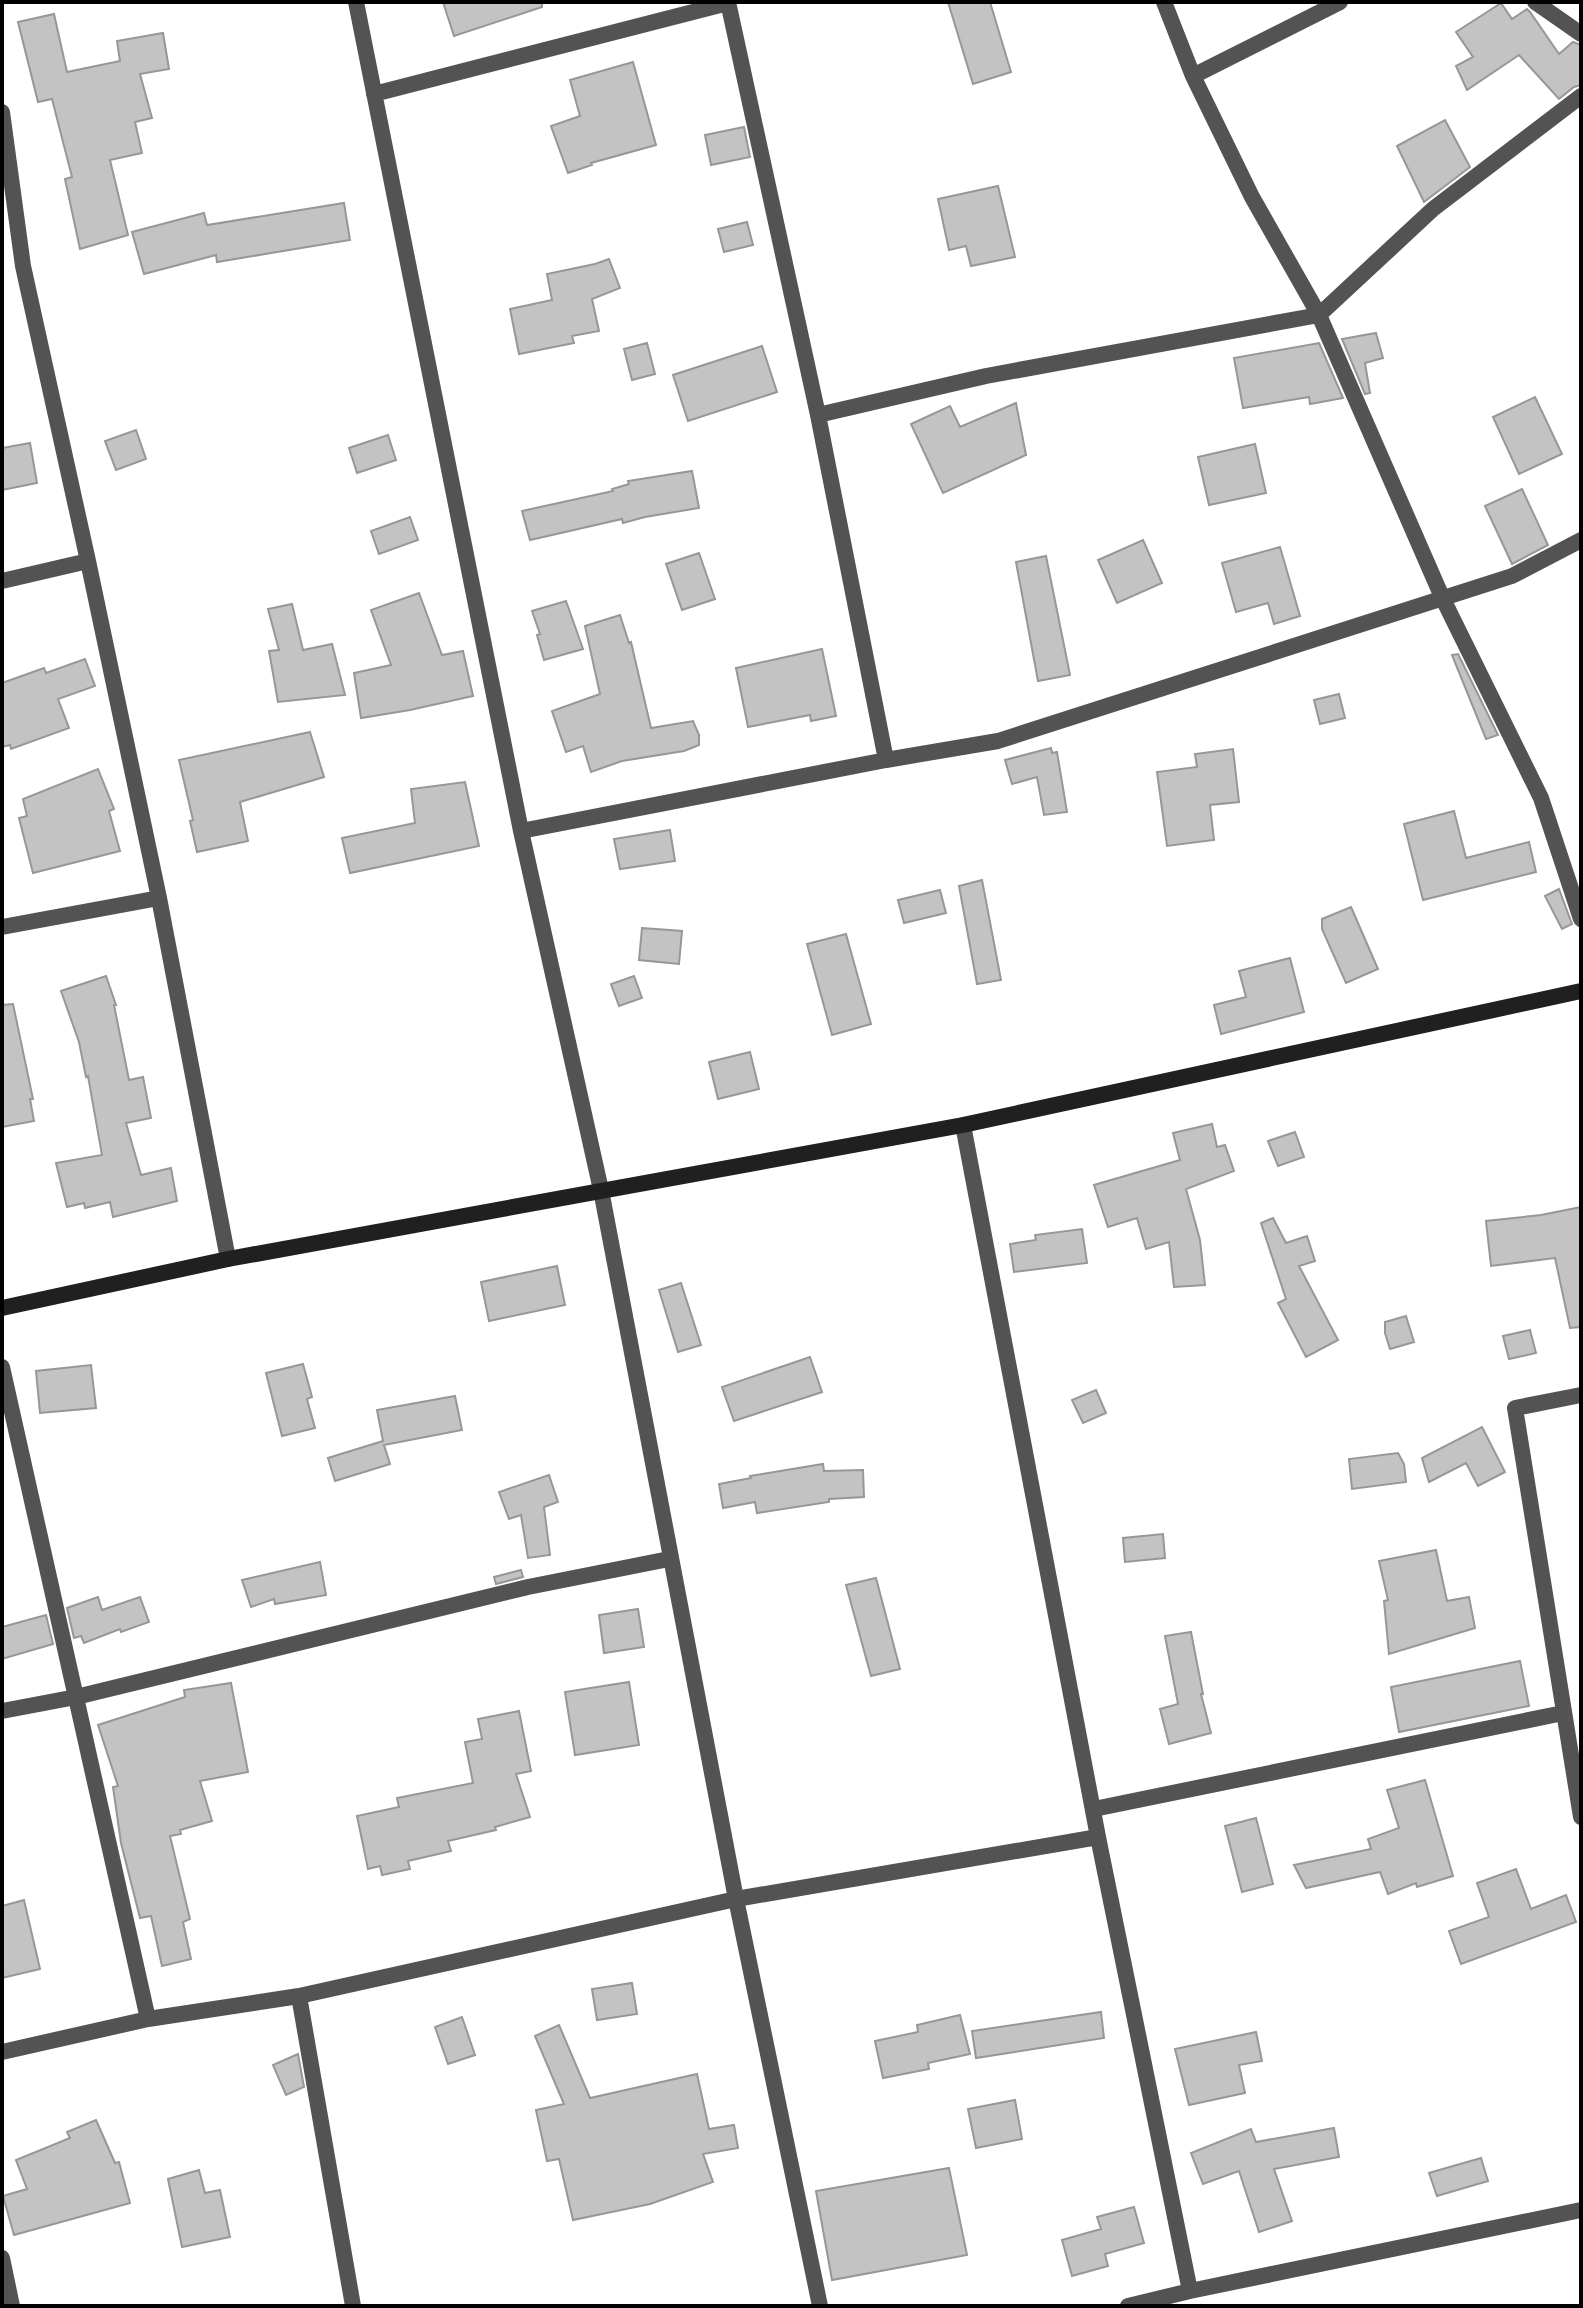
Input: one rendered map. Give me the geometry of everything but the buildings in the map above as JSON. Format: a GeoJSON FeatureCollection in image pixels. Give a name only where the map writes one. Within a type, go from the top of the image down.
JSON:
{"type":"FeatureCollection","features":[{"type":"Feature","properties":{"kind":"street"},"geometry":{"type":"LineString","coordinates":[[356,2],[521,831],[601,1190],[669,1559],[820,2306]]}},
{"type":"Feature","properties":{"kind":"street"},"geometry":{"type":"LineString","coordinates":[[374,94],[728,2],[818,415],[886,760]]}},
{"type":"Feature","properties":{"kind":"street"},"geometry":{"type":"LineString","coordinates":[[1164,2],[1193,76],[1252,197],[1319,315],[1442,597],[1541,798],[1581,919]]}},
{"type":"Feature","properties":{"kind":"street"},"geometry":{"type":"LineString","coordinates":[[1193,76],[1340,2]]}},
{"type":"Feature","properties":{"kind":"street"},"geometry":{"type":"LineString","coordinates":[[1535,2],[1581,34]]}},
{"type":"Feature","properties":{"kind":"street"},"geometry":{"type":"LineString","coordinates":[[818,415],[986,376],[1319,315],[1433,209],[1581,96]]}},
{"type":"Feature","properties":{"kind":"street"},"geometry":{"type":"LineString","coordinates":[[2,112],[23,266],[159,898],[228,1259]]}},
{"type":"Feature","properties":{"kind":"street"},"geometry":{"type":"LineString","coordinates":[[521,831],[998,741],[1512,576],[1581,540]]}},
{"type":"Feature","properties":{"kind":"street"},"geometry":{"type":"LineString","coordinates":[[2,581],[88,561]]}},
{"type":"Feature","properties":{"kind":"street"},"geometry":{"type":"LineString","coordinates":[[2,927],[159,898]]}},
{"type":"Feature","properties":{"kind":"street"},"geometry":{"type":"LineString","coordinates":[[2,1308],[228,1259],[963,1125],[1581,991]]}},
{"type":"Feature","properties":{"kind":"street"},"geometry":{"type":"LineString","coordinates":[[963,1125],[1098,1837],[1190,2291]]}},
{"type":"Feature","properties":{"kind":"street"},"geometry":{"type":"LineString","coordinates":[[2,1367],[148,2019]]}},
{"type":"Feature","properties":{"kind":"street"},"geometry":{"type":"LineString","coordinates":[[1581,1395],[1515,1408],[1581,1817]]}},
{"type":"Feature","properties":{"kind":"street"},"geometry":{"type":"LineString","coordinates":[[2,1711],[76,1697],[528,1587],[669,1559]]}},
{"type":"Feature","properties":{"kind":"street"},"geometry":{"type":"LineString","coordinates":[[1094,1809],[1563,1713]]}},
{"type":"Feature","properties":{"kind":"street"},"geometry":{"type":"LineString","coordinates":[[2,2052],[148,2019],[299,1996],[736,1899],[1098,1837]]}},
{"type":"Feature","properties":{"kind":"street"},"geometry":{"type":"LineString","coordinates":[[299,1996],[353,2306]]}},
{"type":"Feature","properties":{"kind":"street"},"geometry":{"type":"LineString","coordinates":[[1128,2306],[1581,2210]]}},
{"type":"Feature","properties":{"kind":"street"},"geometry":{"type":"LineString","coordinates":[[2,2258],[12,2306]]}}]}
